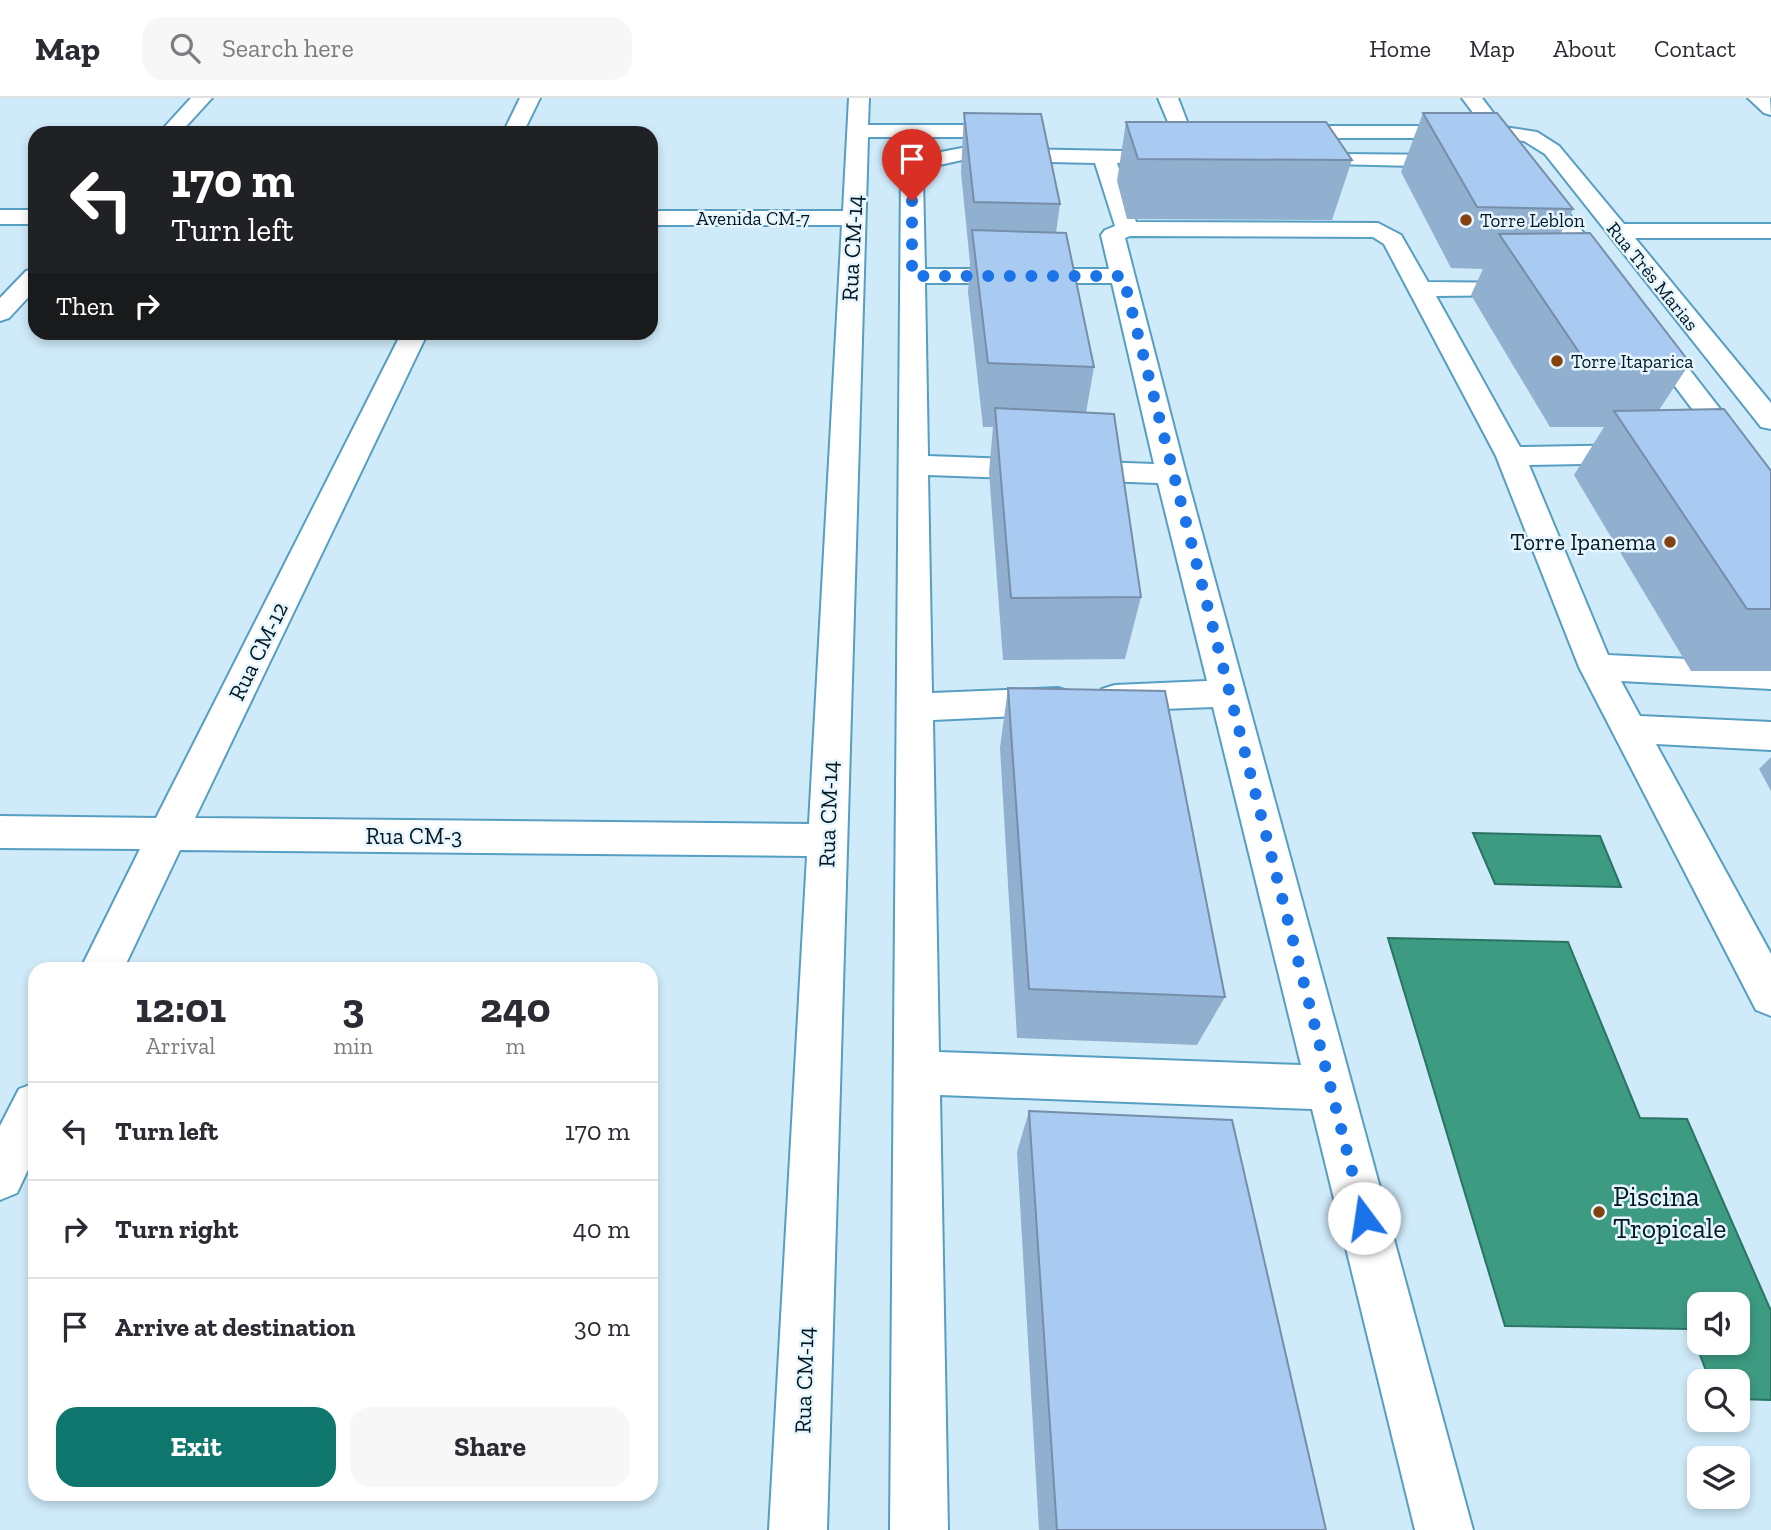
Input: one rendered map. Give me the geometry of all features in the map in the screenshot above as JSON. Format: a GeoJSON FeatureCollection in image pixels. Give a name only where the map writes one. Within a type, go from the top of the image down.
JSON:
{"type":"FeatureCollection","features":[{"type":"Feature","properties":{"kind":"street"},"geometry":{"type":"LineString","coordinates":[[176,126],[202,98]]}},
{"type":"Feature","properties":{"kind":"street"},"geometry":{"type":"LineString","coordinates":[[516,126],[530,98]]}},
{"type":"Feature","properties":{"kind":"street"},"geometry":{"type":"LineString","coordinates":[[1168,98],[1192,140]]}},
{"type":"Feature","properties":{"kind":"street"},"geometry":{"type":"LineString","coordinates":[[1472,98],[1498,132]]}},
{"type":"Feature","properties":{"kind":"street"},"geometry":{"type":"LineString","coordinates":[[1758,98],[1771,109]]}},
{"type":"Feature","properties":{"kind":"street"},"geometry":{"type":"LineString","coordinates":[[858,115],[1006,131]]}},
{"type":"Feature","properties":{"kind":"street","name":"Rua CM-14"},"geometry":{"type":"LineString","coordinates":[[798,1530],[858,115]]}},
{"type":"Feature","properties":{"kind":"street"},"geometry":{"type":"LineString","coordinates":[[1154,132],[1192,140]]}},
{"type":"Feature","properties":{"kind":"street"},"geometry":{"type":"LineString","coordinates":[[1275,150],[1498,132]]}},
{"type":"Feature","properties":{"kind":"street","name":"Rua Três Marias"},"geometry":{"type":"LineString","coordinates":[[1498,132],[1530,136],[1552,150],[1771,421]]}},
{"type":"Feature","properties":{"kind":"street"},"geometry":{"type":"LineString","coordinates":[[919,1530],[912,176],[928,160],[962,154],[1104,157],[1192,140]]}},
{"type":"Feature","properties":{"kind":"street"},"geometry":{"type":"LineString","coordinates":[[1104,157],[1127,229]]}},
{"type":"Feature","properties":{"kind":"street"},"geometry":{"type":"LineString","coordinates":[[1339,160],[1476,161]]}},
{"type":"Feature","properties":{"kind":"street"},"geometry":{"type":"LineString","coordinates":[[1517,161],[1617,293],[1586,288]]}},
{"type":"Feature","properties":{"kind":"street"},"geometry":{"type":"LineString","coordinates":[[0,217],[28,217]]}},
{"type":"Feature","properties":{"kind":"street","name":"Avenida CM-7"},"geometry":{"type":"LineString","coordinates":[[658,218],[854,218]]}},
{"type":"Feature","properties":{"kind":"street"},"geometry":{"type":"LineString","coordinates":[[1444,1530],[1171,474],[1113,235],[1127,229],[1378,230],[1392,240],[1511,456],[1596,667],[1771,996]]}},
{"type":"Feature","properties":{"kind":"street"},"geometry":{"type":"LineString","coordinates":[[1617,231],[1771,231]]}},
{"type":"Feature","properties":{"kind":"street"},"geometry":{"type":"LineString","coordinates":[[912,276],[1123,276]]}},
{"type":"Feature","properties":{"kind":"street"},"geometry":{"type":"LineString","coordinates":[[0,313],[28,283]]}},
{"type":"Feature","properties":{"kind":"street"},"geometry":{"type":"LineString","coordinates":[[1419,289],[1544,288]]}},
{"type":"Feature","properties":{"kind":"street"},"geometry":{"type":"LineString","coordinates":[[1638,320],[1735,459]]}},
{"type":"Feature","properties":{"kind":"street","name":"Rua CM-12"},"geometry":{"type":"LineString","coordinates":[[106,962],[411,340]]}},
{"type":"Feature","properties":{"kind":"street"},"geometry":{"type":"LineString","coordinates":[[1511,456],[1658,453]]}},
{"type":"Feature","properties":{"kind":"street"},"geometry":{"type":"LineString","coordinates":[[914,465],[1171,474]]}},
{"type":"Feature","properties":{"kind":"street"},"geometry":{"type":"LineString","coordinates":[[1596,667],[1771,676]]}},
{"type":"Feature","properties":{"kind":"street"},"geometry":{"type":"LineString","coordinates":[[915,707],[1228,693]]}},
{"type":"Feature","properties":{"kind":"street"},"geometry":{"type":"LineString","coordinates":[[1629,729],[1771,736]]}},
{"type":"Feature","properties":{"kind":"street","name":"Rua CM-3"},"geometry":{"type":"LineString","coordinates":[[0,832],[827,840]]}},
{"type":"Feature","properties":{"kind":"street"},"geometry":{"type":"LineString","coordinates":[[917,1073],[1330,1088]]}},
{"type":"Feature","properties":{"kind":"street"},"geometry":{"type":"LineString","coordinates":[[0,1176],[28,1119]]}},
{"type":"Feature","properties":{"kind":"shaded area"},"geometry":{"type":"Polygon","coordinates":[[[1473,833],[1600,836],[1621,887],[1495,884],[1473,833]]]}},
{"type":"Feature","properties":{"kind":"shaded area","name":"Piscina Tropicale"},"geometry":{"type":"Polygon","coordinates":[[[1388,938],[1568,942],[1640,1118],[1687,1119],[1771,1311],[1771,1400],[1750,1399],[1750,1369],[1705,1369],[1700,1355],[1750,1355],[1750,1292],[1687,1292],[1687,1329],[1505,1326],[1388,938]]]}},
{"type":"Feature","properties":{"kind":"building"},"geometry":{"type":"Polygon","coordinates":[[[964,113],[1041,114],[1060,204],[974,202],[964,113]]]}},
{"type":"Feature","properties":{"kind":"building"},"geometry":{"type":"Polygon","coordinates":[[[1423,113],[1497,113],[1573,209],[1477,207],[1423,113]]]}},
{"type":"Feature","properties":{"kind":"building"},"geometry":{"type":"Polygon","coordinates":[[[1126,122],[1326,122],[1352,160],[1138,159],[1126,122]]]}},
{"type":"Feature","properties":{"kind":"building"},"geometry":{"type":"Polygon","coordinates":[[[972,230],[1066,233],[1094,367],[988,363],[972,230]]]}},
{"type":"Feature","properties":{"kind":"building"},"geometry":{"type":"Polygon","coordinates":[[[1590,233],[1690,363],[1587,364],[1499,234],[1590,233]]]}},
{"type":"Feature","properties":{"kind":"building"},"geometry":{"type":"Polygon","coordinates":[[[995,408],[1114,414],[1141,597],[1011,598],[995,408]]]}},
{"type":"Feature","properties":{"kind":"building"},"geometry":{"type":"Polygon","coordinates":[[[1724,409],[1771,471],[1771,609],[1747,609],[1614,411],[1724,409]]]}},
{"type":"Feature","properties":{"kind":"building"},"geometry":{"type":"Polygon","coordinates":[[[1008,688],[1165,691],[1225,997],[1029,989],[1008,688]]]}},
{"type":"Feature","properties":{"kind":"building"},"geometry":{"type":"Polygon","coordinates":[[[1029,1111],[1232,1120],[1326,1530],[1057,1530],[1029,1111]]]}},
{"type":"Feature","properties":{"kind":"place","name":"Torre Leblon"},"geometry":{"type":"Point","coordinates":[1466,220]}},
{"type":"Feature","properties":{"kind":"place","name":"Torre Itaparica"},"geometry":{"type":"Point","coordinates":[1557,361]}},
{"type":"Feature","properties":{"kind":"place","name":"Torre Ipanema"},"geometry":{"type":"Point","coordinates":[1670,542]}},
{"type":"Feature","properties":{"kind":"place","name":"Piscina Tropicale"},"geometry":{"type":"Point","coordinates":[1599,1212]}},
{"type":"Feature","properties":{"kind":"route"},"geometry":{"type":"LineString","coordinates":[[912,201],[912,276],[1123,276],[1171,474],[1364,1218]]}}]}
